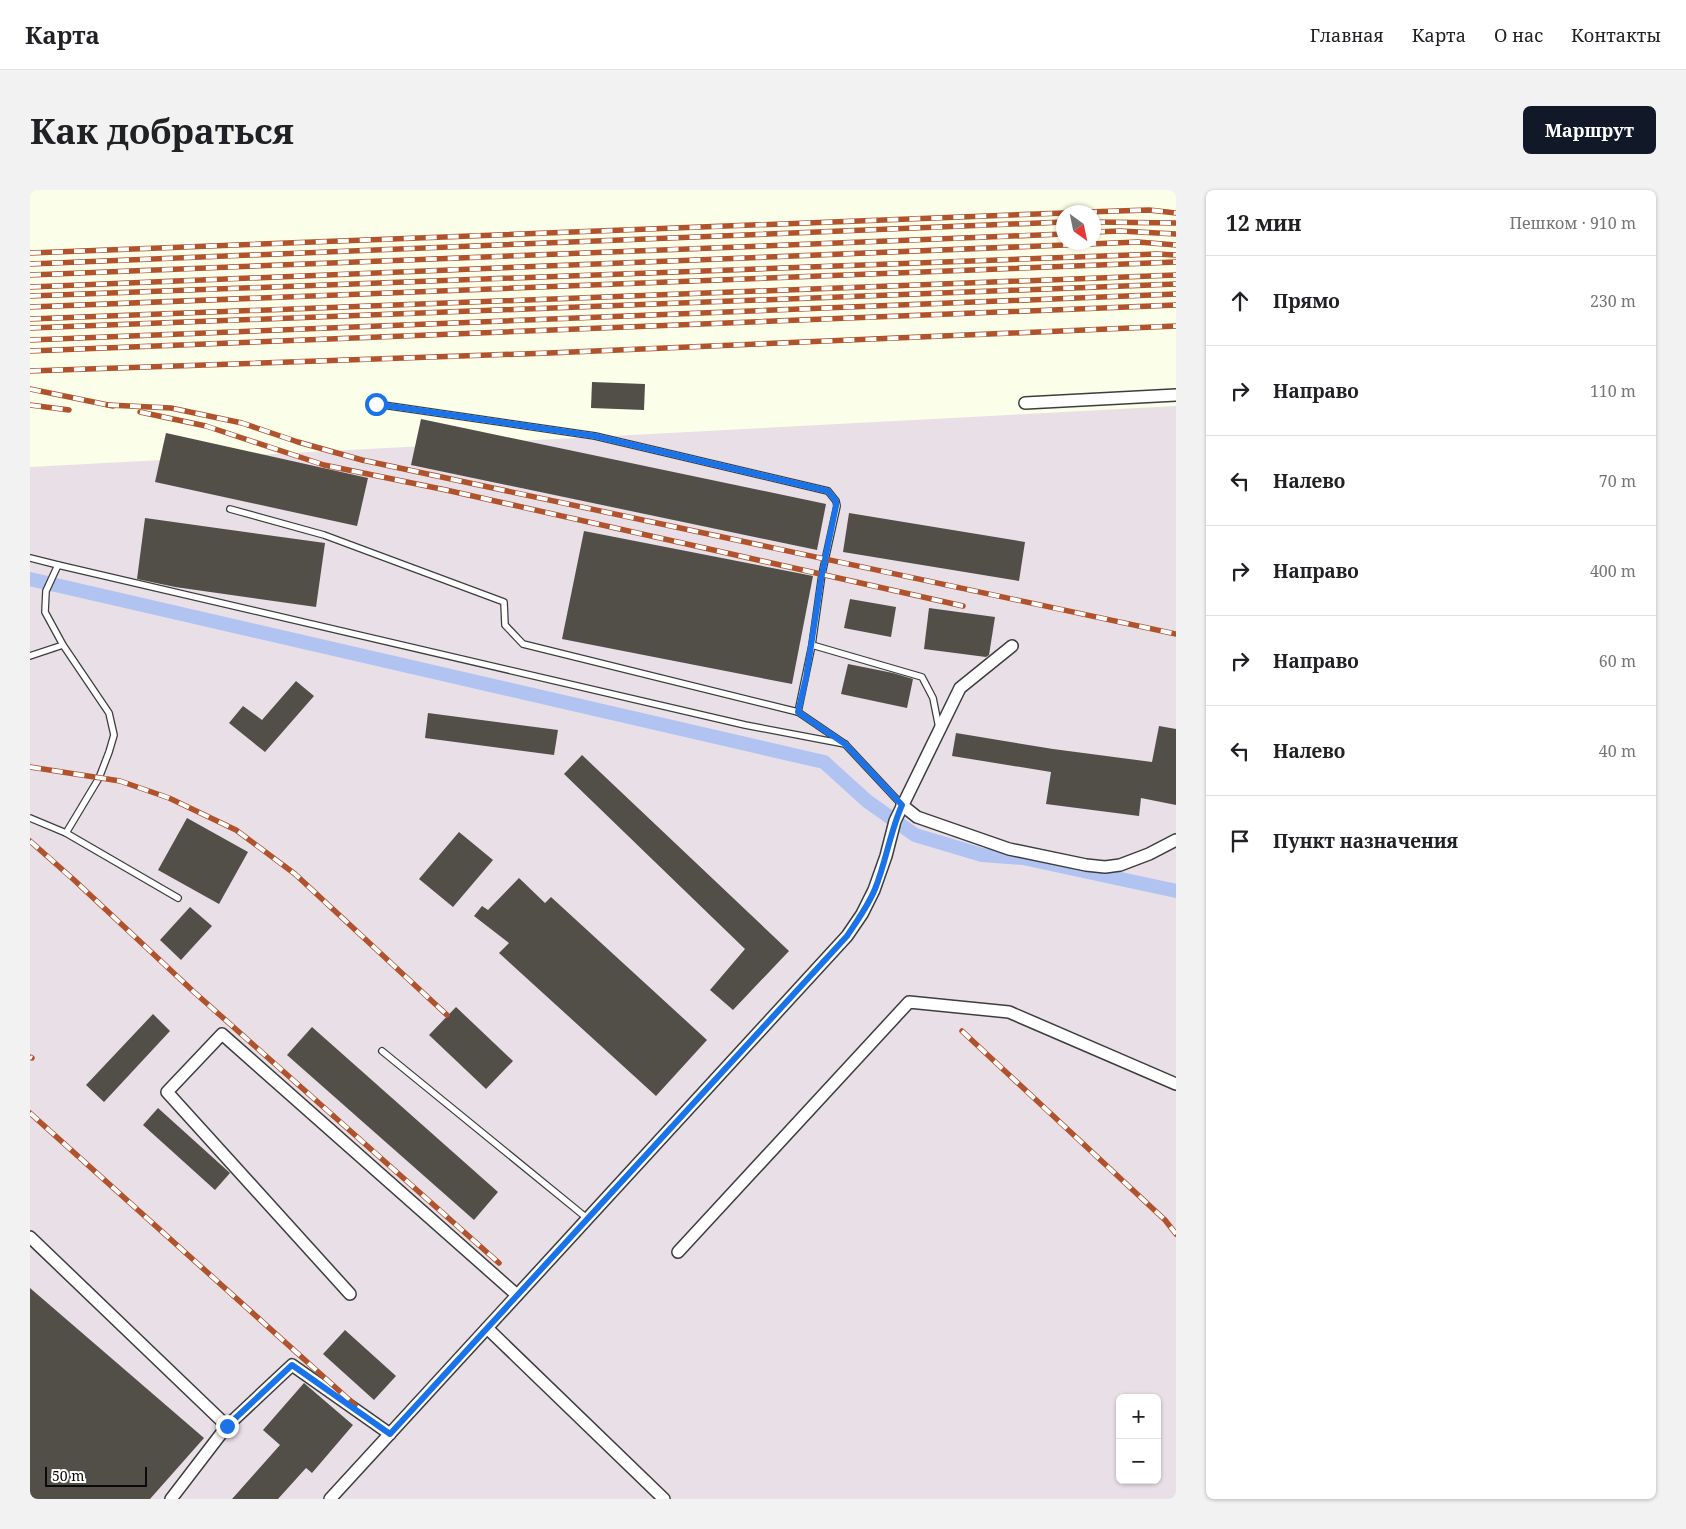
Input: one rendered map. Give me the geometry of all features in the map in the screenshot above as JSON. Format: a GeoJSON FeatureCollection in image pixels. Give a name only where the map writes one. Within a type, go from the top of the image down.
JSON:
{"type":"FeatureCollection","features":[{"type":"Feature","properties":{"kind":"street"},"geometry":{"type":"LineString","coordinates":[[1025,403],[1176,395]]}},
{"type":"Feature","properties":{"kind":"street"},"geometry":{"type":"LineString","coordinates":[[330,1499],[847,936],[862,914],[874,890],[886,856],[895,821],[960,688],[1012,646]]}},
{"type":"Feature","properties":{"kind":"street"},"geometry":{"type":"LineString","coordinates":[[902,805],[917,817],[1009,849],[1086,865],[1105,867],[1120,865],[1149,854],[1176,840]]}},
{"type":"Feature","properties":{"kind":"street"},"geometry":{"type":"LineString","coordinates":[[678,1252],[909,1002],[1009,1012],[1176,1084]]}},
{"type":"Feature","properties":{"kind":"street"},"geometry":{"type":"LineString","coordinates":[[350,1294],[167,1092],[222,1034],[517,1295]]}},
{"type":"Feature","properties":{"kind":"street"},"geometry":{"type":"LineString","coordinates":[[30,1237],[227,1426]]}},
{"type":"Feature","properties":{"kind":"street"},"geometry":{"type":"LineString","coordinates":[[487,1328],[664,1499]]}},
{"type":"Feature","properties":{"kind":"street"},"geometry":{"type":"LineString","coordinates":[[171,1499],[227,1426],[292,1365],[390,1434]]}},
{"type":"Feature","properties":{"kind":"lane"},"geometry":{"type":"LineString","coordinates":[[376,404],[595,436],[828,491],[836,501],[836,506],[822,574],[812,645],[798,712]]}},
{"type":"Feature","properties":{"kind":"lane"},"geometry":{"type":"LineString","coordinates":[[230,509],[324,535],[504,602],[505,625],[523,644],[798,712],[845,744],[902,805]]}},
{"type":"Feature","properties":{"kind":"lane"},"geometry":{"type":"LineString","coordinates":[[30,558],[745,725],[845,744]]}},
{"type":"Feature","properties":{"kind":"lane"},"geometry":{"type":"LineString","coordinates":[[58,565],[46,591],[45,612],[63,645],[109,713],[114,735],[110,752],[99,778],[66,833]]}},
{"type":"Feature","properties":{"kind":"lane"},"geometry":{"type":"LineString","coordinates":[[30,656],[63,645]]}},
{"type":"Feature","properties":{"kind":"lane"},"geometry":{"type":"LineString","coordinates":[[812,645],[922,677],[933,698],[940,730]]}},
{"type":"Feature","properties":{"kind":"lane"},"geometry":{"type":"LineString","coordinates":[[30,818],[66,833],[178,898]]}},
{"type":"Feature","properties":{"kind":"lane"},"geometry":{"type":"LineString","coordinates":[[382,1051],[588,1219]]}},
{"type":"Feature","properties":{"kind":"shaded area"},"geometry":{"type":"Polygon","coordinates":[[[1176,406],[1176,1499],[30,1499],[30,467],[1176,406]]]}},
{"type":"Feature","properties":{"kind":"building"},"geometry":{"type":"Polygon","coordinates":[[[592,382],[645,384],[644,410],[591,408],[592,382]]]}},
{"type":"Feature","properties":{"kind":"building"},"geometry":{"type":"Polygon","coordinates":[[[421,419],[826,504],[817,550],[411,465],[421,419]]]}},
{"type":"Feature","properties":{"kind":"building"},"geometry":{"type":"Polygon","coordinates":[[[166,433],[368,478],[357,526],[155,482],[166,433]]]}},
{"type":"Feature","properties":{"kind":"building"},"geometry":{"type":"Polygon","coordinates":[[[849,513],[1025,542],[1019,581],[843,552],[849,513]]]}},
{"type":"Feature","properties":{"kind":"building"},"geometry":{"type":"Polygon","coordinates":[[[145,518],[325,543],[316,607],[175,587],[137,579],[145,518]]]}},
{"type":"Feature","properties":{"kind":"building"},"geometry":{"type":"Polygon","coordinates":[[[584,531],[813,576],[792,684],[562,639],[584,531]]]}},
{"type":"Feature","properties":{"kind":"building"},"geometry":{"type":"Polygon","coordinates":[[[850,599],[896,607],[891,637],[844,628],[850,599]]]}},
{"type":"Feature","properties":{"kind":"building"},"geometry":{"type":"Polygon","coordinates":[[[929,608],[995,617],[989,655],[986,657],[924,649],[929,608]]]}},
{"type":"Feature","properties":{"kind":"building"},"geometry":{"type":"Polygon","coordinates":[[[848,664],[913,679],[907,708],[841,694],[848,664]]]}},
{"type":"Feature","properties":{"kind":"building"},"geometry":{"type":"Polygon","coordinates":[[[296,681],[314,696],[265,752],[229,723],[243,706],[262,720],[296,681]]]}},
{"type":"Feature","properties":{"kind":"building"},"geometry":{"type":"Polygon","coordinates":[[[428,713],[558,730],[554,755],[425,738],[428,713]]]}},
{"type":"Feature","properties":{"kind":"building"},"geometry":{"type":"Polygon","coordinates":[[[1159,726],[1176,729],[1176,805],[1141,798],[1139,816],[1046,804],[1051,772],[952,756],[956,733],[1053,749],[1152,762],[1159,726]]]}},
{"type":"Feature","properties":{"kind":"building"},"geometry":{"type":"Polygon","coordinates":[[[582,755],[789,951],[733,1010],[710,990],[745,949],[564,774],[582,755]]]}},
{"type":"Feature","properties":{"kind":"building"},"geometry":{"type":"Polygon","coordinates":[[[187,818],[248,852],[219,904],[158,870],[187,818]]]}},
{"type":"Feature","properties":{"kind":"building"},"geometry":{"type":"Polygon","coordinates":[[[459,832],[493,860],[453,907],[419,879],[459,832]]]}},
{"type":"Feature","properties":{"kind":"building"},"geometry":{"type":"Polygon","coordinates":[[[519,878],[545,903],[551,897],[707,1040],[656,1096],[499,953],[509,943],[474,916],[482,906],[488,910],[519,878]]]}},
{"type":"Feature","properties":{"kind":"building"},"geometry":{"type":"Polygon","coordinates":[[[190,907],[212,926],[181,960],[160,940],[190,907]]]}},
{"type":"Feature","properties":{"kind":"building"},"geometry":{"type":"Polygon","coordinates":[[[456,1007],[513,1061],[486,1089],[429,1035],[456,1007]]]}},
{"type":"Feature","properties":{"kind":"building"},"geometry":{"type":"Polygon","coordinates":[[[153,1014],[170,1031],[104,1102],[86,1085],[153,1014]]]}},
{"type":"Feature","properties":{"kind":"building"},"geometry":{"type":"Polygon","coordinates":[[[312,1027],[498,1192],[474,1220],[287,1055],[312,1027]]]}},
{"type":"Feature","properties":{"kind":"building"},"geometry":{"type":"Polygon","coordinates":[[[158,1108],[230,1173],[215,1190],[143,1125],[158,1108]]]}},
{"type":"Feature","properties":{"kind":"building"},"geometry":{"type":"Polygon","coordinates":[[[30,1288],[204,1438],[150,1499],[30,1499],[30,1288]]]}},
{"type":"Feature","properties":{"kind":"building"},"geometry":{"type":"Polygon","coordinates":[[[345,1330],[396,1376],[374,1400],[323,1354],[345,1330]]]}},
{"type":"Feature","properties":{"kind":"building"},"geometry":{"type":"Polygon","coordinates":[[[304,1383],[353,1425],[312,1473],[306,1468],[278,1499],[232,1499],[280,1445],[263,1430],[304,1383]]]}},
{"type":"Feature","properties":{"kind":"waterway"},"geometry":{"type":"LineString","coordinates":[[30,579],[824,762],[867,801],[915,835],[982,855],[1023,858],[1176,891]]}},
{"type":"Feature","properties":{"kind":"railway"},"geometry":{"type":"LineString","coordinates":[[1101,212],[1149,210],[1176,213]]}},
{"type":"Feature","properties":{"kind":"railway"},"geometry":{"type":"LineString","coordinates":[[30,253],[1056,213]]}},
{"type":"Feature","properties":{"kind":"railway"},"geometry":{"type":"LineString","coordinates":[[30,264],[1056,222]]}},
{"type":"Feature","properties":{"kind":"railway"},"geometry":{"type":"LineString","coordinates":[[1101,222],[1176,223]]}},
{"type":"Feature","properties":{"kind":"railway"},"geometry":{"type":"LineString","coordinates":[[1101,232],[1176,234]]}},
{"type":"Feature","properties":{"kind":"railway"},"geometry":{"type":"LineString","coordinates":[[30,275],[1056,234]]}},
{"type":"Feature","properties":{"kind":"railway"},"geometry":{"type":"LineString","coordinates":[[30,287],[1138,242],[1176,245]]}},
{"type":"Feature","properties":{"kind":"railway"},"geometry":{"type":"LineString","coordinates":[[30,296],[1157,254],[1176,255]]}},
{"type":"Feature","properties":{"kind":"railway"},"geometry":{"type":"LineString","coordinates":[[30,307],[1176,262]]}},
{"type":"Feature","properties":{"kind":"railway"},"geometry":{"type":"LineString","coordinates":[[30,319],[1176,275]]}},
{"type":"Feature","properties":{"kind":"railway"},"geometry":{"type":"LineString","coordinates":[[30,328],[1176,284]]}},
{"type":"Feature","properties":{"kind":"railway"},"geometry":{"type":"LineString","coordinates":[[30,340],[1176,294]]}},
{"type":"Feature","properties":{"kind":"railway"},"geometry":{"type":"LineString","coordinates":[[30,351],[1176,305]]}},
{"type":"Feature","properties":{"kind":"railway"},"geometry":{"type":"LineString","coordinates":[[30,371],[549,353],[1176,326]]}},
{"type":"Feature","properties":{"kind":"railway"},"geometry":{"type":"LineString","coordinates":[[30,389],[113,406]]}},
{"type":"Feature","properties":{"kind":"railway"},"geometry":{"type":"LineString","coordinates":[[30,405],[69,410]]}},
{"type":"Feature","properties":{"kind":"railway"},"geometry":{"type":"LineString","coordinates":[[108,405],[171,408],[242,423],[298,442],[362,460],[1176,634]]}},
{"type":"Feature","properties":{"kind":"railway"},"geometry":{"type":"LineString","coordinates":[[140,412],[206,426],[324,465],[446,490],[963,606]]}},
{"type":"Feature","properties":{"kind":"railway"},"geometry":{"type":"LineString","coordinates":[[30,767],[120,781],[169,798],[236,830],[295,874],[447,1015]]}},
{"type":"Feature","properties":{"kind":"railway"},"geometry":{"type":"LineString","coordinates":[[30,841],[194,992],[499,1263]]}},
{"type":"Feature","properties":{"kind":"railway"},"geometry":{"type":"LineString","coordinates":[[962,1031],[1165,1220],[1176,1234]]}},
{"type":"Feature","properties":{"kind":"railway"},"geometry":{"type":"LineString","coordinates":[[30,1113],[355,1405]]}},
{"type":"Feature","properties":{"kind":"route"},"geometry":{"type":"LineString","coordinates":[[227,1426],[292,1365],[390,1434],[847,936],[862,914],[874,890],[886,856],[895,821],[902,805],[845,744],[798,712],[806,678],[822,574],[836,506],[836,501],[828,491],[595,436],[376,404]]}}]}
